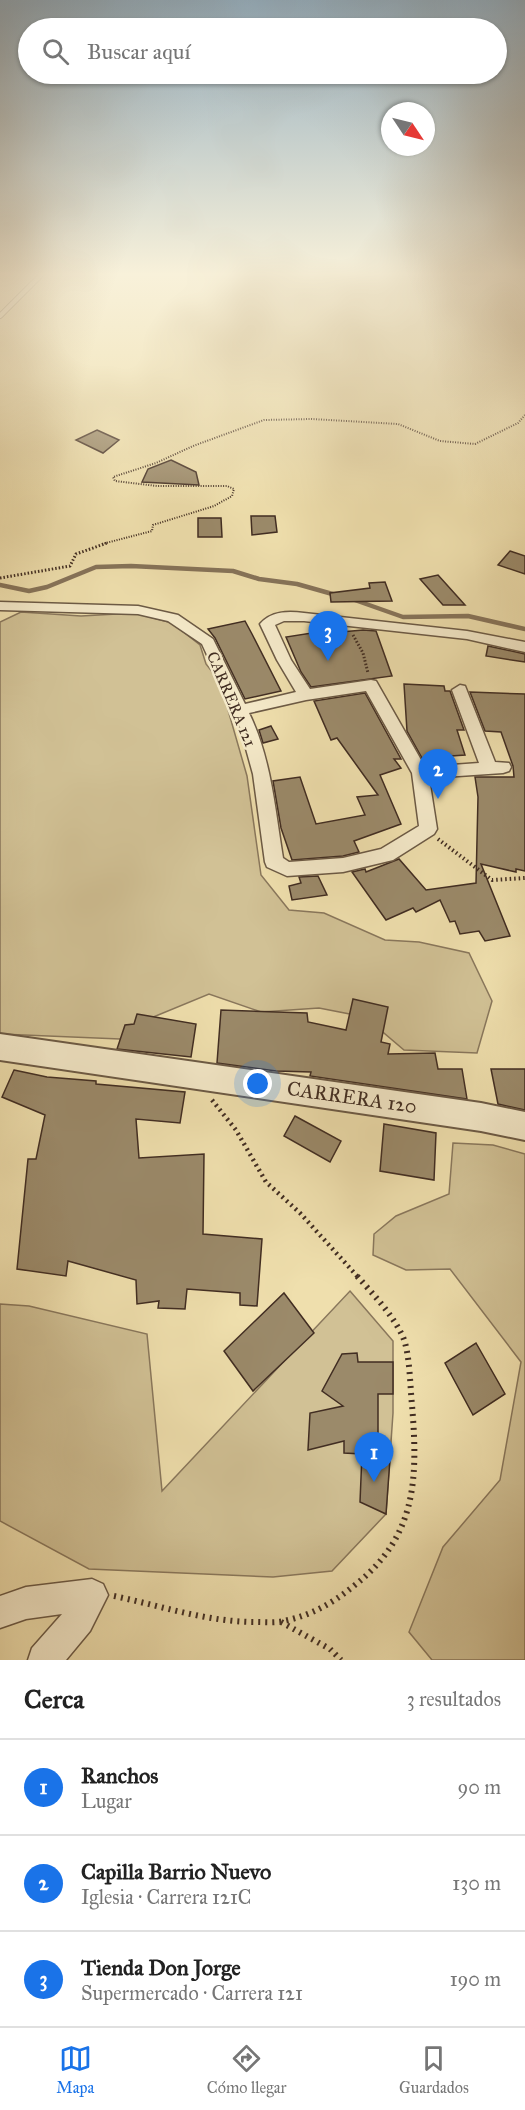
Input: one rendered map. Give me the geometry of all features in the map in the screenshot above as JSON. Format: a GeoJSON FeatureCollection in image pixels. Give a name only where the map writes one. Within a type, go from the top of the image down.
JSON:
{"type":"FeatureCollection","features":[{"type":"Feature","properties":{"kind":"street","name":"CARRERA 121"},"geometry":{"type":"LineString","coordinates":[[0,606],[138,610],[173,618],[208,642],[250,733],[261,774],[274,862],[287,869],[343,865],[386,855],[428,829]]}},
{"type":"Feature","properties":{"kind":"street"},"geometry":{"type":"LineString","coordinates":[[306,695],[284,660],[267,624],[279,617],[292,616],[467,635],[525,646]]}},
{"type":"Feature","properties":{"kind":"street"},"geometry":{"type":"LineString","coordinates":[[240,710],[306,695],[372,685],[420,773],[428,829]]}},
{"type":"Feature","properties":{"kind":"street"},"geometry":{"type":"LineString","coordinates":[[420,773],[496,767],[460,690]]}},
{"type":"Feature","properties":{"kind":"street","name":"CARRERA 120"},"geometry":{"type":"LineString","coordinates":[[0,1047],[481,1116],[525,1126]]}},
{"type":"Feature","properties":{"kind":"street"},"geometry":{"type":"LineString","coordinates":[[0,1612],[26,1603],[92,1595]]}},
{"type":"Feature","properties":{"kind":"street"},"geometry":{"type":"LineString","coordinates":[[44,1660],[79,1620],[92,1595]]}},
{"type":"Feature","properties":{"kind":"path"},"geometry":{"type":"LineString","coordinates":[[0,578],[70,566],[76,554],[96,546],[152,531],[153,525],[214,506],[232,496],[234,489],[227,486],[157,486],[123,483],[115,481],[113,477],[156,464],[192,446],[264,420],[312,419],[398,424],[440,441],[475,444],[518,423],[525,414]]}},
{"type":"Feature","properties":{"kind":"path"},"geometry":{"type":"LineString","coordinates":[[353,624],[351,631],[363,653],[372,685]]}},
{"type":"Feature","properties":{"kind":"path"},"geometry":{"type":"LineString","coordinates":[[428,829],[450,849],[492,880],[525,878]]}},
{"type":"Feature","properties":{"kind":"path"},"geometry":{"type":"LineString","coordinates":[[92,1595],[116,1596],[212,1620],[281,1622],[314,1613],[334,1602],[373,1571],[395,1544],[411,1502],[416,1450],[410,1381],[403,1338],[376,1297],[300,1213],[266,1182],[236,1130],[205,1093],[196,1074]]}},
{"type":"Feature","properties":{"kind":"path"},"geometry":{"type":"LineString","coordinates":[[281,1622],[330,1649],[341,1660]]}},
{"type":"Feature","properties":{"kind":"shaded area"},"geometry":{"type":"Polygon","coordinates":[[[21,612],[81,616],[135,613],[172,623],[200,645],[206,664],[220,682],[247,776],[261,875],[289,910],[324,913],[385,940],[419,942],[469,953],[492,1001],[477,1053],[404,1050],[365,1017],[319,1008],[261,1012],[209,994],[151,1018],[120,1039],[0,1034],[0,622],[21,612]]]}},
{"type":"Feature","properties":{"kind":"shaded area"},"geometry":{"type":"Polygon","coordinates":[[[453,1143],[493,1145],[525,1154],[525,1660],[432,1660],[409,1632],[443,1547],[500,1480],[521,1362],[450,1269],[406,1270],[373,1255],[374,1234],[396,1216],[449,1194],[453,1143]]]}},
{"type":"Feature","properties":{"kind":"shaded area"},"geometry":{"type":"Polygon","coordinates":[[[350,1291],[393,1341],[393,1413],[386,1514],[332,1571],[273,1577],[89,1569],[0,1521],[0,1304],[29,1306],[147,1334],[162,1491],[350,1291]]]}},
{"type":"Feature","properties":{"kind":"building"},"geometry":{"type":"Polygon","coordinates":[[[97,430],[119,440],[103,453],[76,440],[97,430]]]}},
{"type":"Feature","properties":{"kind":"building"},"geometry":{"type":"Polygon","coordinates":[[[171,460],[196,472],[199,485],[142,482],[148,469],[171,460]]]}},
{"type":"Feature","properties":{"kind":"building"},"geometry":{"type":"Polygon","coordinates":[[[251,516],[275,516],[277,532],[252,535],[251,516]]]}},
{"type":"Feature","properties":{"kind":"building"},"geometry":{"type":"Polygon","coordinates":[[[198,518],[221,518],[222,537],[198,537],[198,518]]]}},
{"type":"Feature","properties":{"kind":"building"},"geometry":{"type":"Polygon","coordinates":[[[510,551],[525,556],[525,574],[498,565],[510,551]]]}},
{"type":"Feature","properties":{"kind":"building"},"geometry":{"type":"Polygon","coordinates":[[[438,575],[465,605],[443,605],[420,579],[438,575]]]}},
{"type":"Feature","properties":{"kind":"building"},"geometry":{"type":"Polygon","coordinates":[[[385,582],[392,601],[331,602],[330,593],[370,588],[369,583],[385,582]]]}},
{"type":"Feature","properties":{"kind":"building"},"geometry":{"type":"Polygon","coordinates":[[[245,621],[281,691],[245,699],[215,638],[208,629],[245,621]]]}},
{"type":"Feature","properties":{"kind":"building"},"geometry":{"type":"Polygon","coordinates":[[[376,631],[392,676],[311,687],[301,672],[286,637],[318,632],[319,634],[376,631]]]}},
{"type":"Feature","properties":{"kind":"building"},"geometry":{"type":"Polygon","coordinates":[[[488,646],[525,654],[525,662],[486,656],[488,646]]]}},
{"type":"Feature","properties":{"kind":"building"},"geometry":{"type":"Polygon","coordinates":[[[404,684],[444,686],[445,691],[450,691],[464,730],[457,730],[465,755],[422,758],[407,731],[404,684]]]}},
{"type":"Feature","properties":{"kind":"building"},"geometry":{"type":"Polygon","coordinates":[[[470,692],[525,694],[525,871],[516,869],[516,872],[481,864],[510,936],[485,941],[479,931],[460,934],[455,921],[450,922],[440,900],[416,912],[413,908],[386,920],[352,872],[365,869],[366,872],[399,859],[426,890],[476,883],[478,797],[475,777],[514,777],[513,766],[501,732],[485,731],[470,692]]]}},
{"type":"Feature","properties":{"kind":"building"},"geometry":{"type":"Polygon","coordinates":[[[365,693],[401,759],[394,759],[401,768],[380,775],[401,824],[354,841],[359,852],[343,856],[292,860],[281,828],[273,781],[300,777],[316,824],[365,815],[357,797],[378,795],[337,738],[331,740],[314,701],[365,693]]]}},
{"type":"Feature","properties":{"kind":"building"},"geometry":{"type":"Polygon","coordinates":[[[271,726],[278,739],[263,743],[259,730],[271,726]]]}},
{"type":"Feature","properties":{"kind":"building"},"geometry":{"type":"Polygon","coordinates":[[[318,876],[327,895],[292,900],[289,886],[301,883],[299,877],[318,876]]]}},
{"type":"Feature","properties":{"kind":"building"},"geometry":{"type":"Polygon","coordinates":[[[353,999],[388,1007],[381,1042],[390,1044],[388,1054],[435,1053],[438,1069],[462,1069],[467,1099],[310,1076],[311,1072],[276,1071],[217,1063],[221,1010],[307,1013],[308,1022],[346,1030],[353,999]]]}},
{"type":"Feature","properties":{"kind":"building"},"geometry":{"type":"Polygon","coordinates":[[[137,1014],[196,1024],[191,1057],[117,1049],[125,1025],[134,1024],[137,1014]]]}},
{"type":"Feature","properties":{"kind":"building"},"geometry":{"type":"Polygon","coordinates":[[[491,1069],[525,1069],[525,1110],[498,1104],[491,1069]]]}},
{"type":"Feature","properties":{"kind":"building"},"geometry":{"type":"Polygon","coordinates":[[[14,1070],[47,1077],[96,1081],[96,1084],[185,1092],[180,1123],[136,1119],[139,1158],[204,1154],[203,1234],[262,1239],[257,1306],[240,1305],[240,1293],[187,1289],[185,1309],[158,1308],[159,1301],[137,1304],[136,1280],[68,1261],[66,1276],[17,1269],[28,1159],[36,1159],[45,1115],[2,1097],[14,1070]]]}},
{"type":"Feature","properties":{"kind":"building"},"geometry":{"type":"Polygon","coordinates":[[[295,1116],[341,1141],[330,1162],[284,1136],[295,1116]]]}},
{"type":"Feature","properties":{"kind":"building"},"geometry":{"type":"Polygon","coordinates":[[[384,1124],[436,1133],[434,1180],[380,1171],[384,1124]]]}},
{"type":"Feature","properties":{"kind":"building"},"geometry":{"type":"Polygon","coordinates":[[[284,1293],[314,1333],[253,1391],[224,1351],[284,1293]]]}},
{"type":"Feature","properties":{"kind":"building"},"geometry":{"type":"Polygon","coordinates":[[[476,1343],[505,1394],[473,1415],[445,1363],[476,1343]]]}},
{"type":"Feature","properties":{"kind":"building"},"geometry":{"type":"Polygon","coordinates":[[[357,1353],[358,1362],[393,1362],[393,1394],[378,1394],[378,1460],[390,1459],[386,1514],[360,1502],[362,1454],[344,1453],[344,1441],[308,1450],[310,1413],[343,1406],[322,1391],[342,1354],[357,1353]]]}},
{"type":"Feature","properties":{"kind":"waterway"},"geometry":{"type":"LineString","coordinates":[[0,585],[29,591],[47,587],[96,567],[131,566],[233,571],[259,579],[297,584],[336,595]]}},
{"type":"Feature","properties":{"kind":"waterway"},"geometry":{"type":"LineString","coordinates":[[352,599],[403,617],[468,616],[525,629]]}},
{"type":"Feature","properties":{"kind":"place","name":"Tienda Don Jorge"},"geometry":{"type":"Point","coordinates":[328,661]}},
{"type":"Feature","properties":{"kind":"place","name":"Capilla Barrio Nuevo"},"geometry":{"type":"Point","coordinates":[438,799]}},
{"type":"Feature","properties":{"kind":"place","name":"Ranchos"},"geometry":{"type":"Point","coordinates":[374,1482]}}]}
